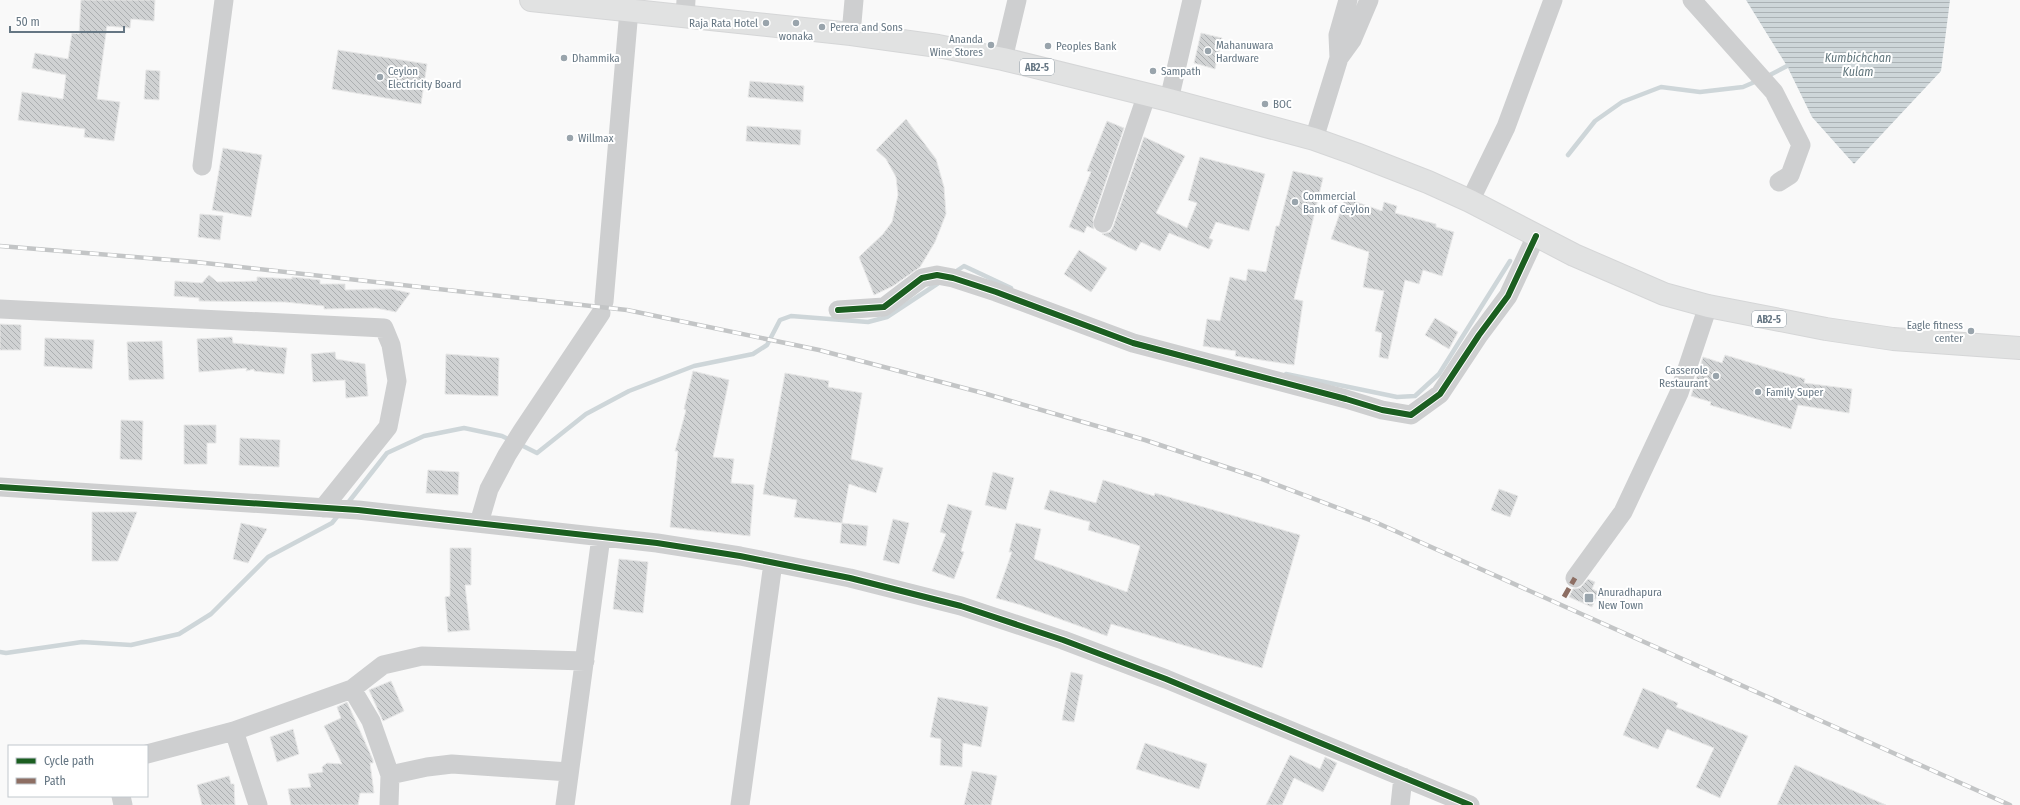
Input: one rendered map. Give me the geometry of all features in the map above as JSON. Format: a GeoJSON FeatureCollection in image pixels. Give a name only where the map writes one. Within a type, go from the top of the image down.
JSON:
{"type":"FeatureCollection","features":[{"type":"Feature","properties":{"kind":"main road","name":"AB2-5"},"geometry":{"type":"LineString","coordinates":[[531,0],[629,10],[685,8],[938,46],[1004,59],[1148,94],[1314,139],[1392,167],[1470,201],[1529,233],[1624,278],[1664,294],[1708,306],[1826,329],[1893,339],[2020,348]]}},
{"type":"Feature","properties":{"kind":"street"},"geometry":{"type":"LineString","coordinates":[[202,166],[224,0]]}},
{"type":"Feature","properties":{"kind":"street"},"geometry":{"type":"LineString","coordinates":[[851,34],[854,0]]}},
{"type":"Feature","properties":{"kind":"street"},"geometry":{"type":"LineString","coordinates":[[1004,59],[1017,0]]}},
{"type":"Feature","properties":{"kind":"street"},"geometry":{"type":"LineString","coordinates":[[1169,100],[1192,0]]}},
{"type":"Feature","properties":{"kind":"street"},"geometry":{"type":"LineString","coordinates":[[1339,58],[1338,35],[1348,0]]}},
{"type":"Feature","properties":{"kind":"street"},"geometry":{"type":"LineString","coordinates":[[1314,139],[1339,58],[1352,40],[1369,0]]}},
{"type":"Feature","properties":{"kind":"street"},"geometry":{"type":"LineString","coordinates":[[1470,201],[1506,127],[1553,0]]}},
{"type":"Feature","properties":{"kind":"street"},"geometry":{"type":"LineString","coordinates":[[1692,0],[1774,92],[1801,145],[1790,175],[1779,182]]}},
{"type":"Feature","properties":{"kind":"street"},"geometry":{"type":"LineString","coordinates":[[479,523],[490,489],[507,455],[603,308],[629,10]]}},
{"type":"Feature","properties":{"kind":"street"},"geometry":{"type":"LineString","coordinates":[[1103,223],[1148,94]]}},
{"type":"Feature","properties":{"kind":"street"},"geometry":{"type":"LineString","coordinates":[[838,310],[884,307],[922,278],[945,277],[996,292],[1133,343],[1346,399],[1382,410],[1411,415],[1440,394],[1479,335],[1508,296],[1529,233]]}},
{"type":"Feature","properties":{"kind":"street"},"geometry":{"type":"LineString","coordinates":[[1575,578],[1623,512],[1679,393],[1708,306]]}},
{"type":"Feature","properties":{"kind":"street"},"geometry":{"type":"LineString","coordinates":[[0,310],[384,328],[391,345],[397,381],[388,427],[329,508]]}},
{"type":"Feature","properties":{"kind":"street"},"geometry":{"type":"LineString","coordinates":[[0,487],[358,510],[657,543],[850,578],[961,606],[1063,640],[1166,679],[1470,805]]}},
{"type":"Feature","properties":{"kind":"street"},"geometry":{"type":"LineString","coordinates":[[565,805],[601,537]]}},
{"type":"Feature","properties":{"kind":"street"},"geometry":{"type":"LineString","coordinates":[[740,805],[773,563]]}},
{"type":"Feature","properties":{"kind":"street"},"geometry":{"type":"LineString","coordinates":[[148,754],[234,731],[352,689],[383,665],[422,656],[585,661]]}},
{"type":"Feature","properties":{"kind":"street"},"geometry":{"type":"LineString","coordinates":[[352,689],[371,721],[390,775],[389,805]]}},
{"type":"Feature","properties":{"kind":"street"},"geometry":{"type":"LineString","coordinates":[[234,731],[258,805]]}},
{"type":"Feature","properties":{"kind":"street"},"geometry":{"type":"LineString","coordinates":[[390,775],[427,767],[452,764],[569,772]]}},
{"type":"Feature","properties":{"kind":"street"},"geometry":{"type":"LineString","coordinates":[[1400,805],[1404,777]]}},
{"type":"Feature","properties":{"kind":"water","name":"Kumbichchan Kulam"},"geometry":{"type":"Polygon","coordinates":[[[1746,0],[1950,0],[1941,71],[1854,164],[1812,117],[1787,66],[1746,0]]]}},
{"type":"Feature","properties":{"kind":"building"},"geometry":{"type":"Polygon","coordinates":[[[81,0],[155,0],[154,21],[131,19],[130,28],[107,26],[97,99],[120,102],[114,141],[84,137],[85,129],[18,120],[22,92],[63,99],[66,75],[32,68],[35,53],[68,59],[72,33],[79,34],[81,0]]]}},
{"type":"Feature","properties":{"kind":"building","name":"Mahanuwara Hardware"},"geometry":{"type":"Polygon","coordinates":[[[1201,33],[1222,38],[1215,69],[1194,63],[1201,33]]]}},
{"type":"Feature","properties":{"kind":"building","name":"Ceylon Electricity Board"},"geometry":{"type":"Polygon","coordinates":[[[338,50],[427,64],[421,104],[332,89],[338,50]]]}},
{"type":"Feature","properties":{"kind":"building"},"geometry":{"type":"Polygon","coordinates":[[[146,70],[160,71],[159,100],[144,99],[146,70]]]}},
{"type":"Feature","properties":{"kind":"building"},"geometry":{"type":"Polygon","coordinates":[[[750,81],[804,86],[803,102],[748,97],[750,81]]]}},
{"type":"Feature","properties":{"kind":"building"},"geometry":{"type":"Polygon","coordinates":[[[906,119],[936,159],[944,187],[946,214],[935,242],[920,267],[893,286],[874,295],[859,257],[883,234],[892,222],[898,195],[896,177],[886,159],[876,150],[906,119]]]}},
{"type":"Feature","properties":{"kind":"building"},"geometry":{"type":"Polygon","coordinates":[[[1107,121],[1124,128],[1093,219],[1094,229],[1087,226],[1084,233],[1069,227],[1091,172],[1087,171],[1107,121]]]}},
{"type":"Feature","properties":{"kind":"building"},"geometry":{"type":"Polygon","coordinates":[[[747,126],[801,130],[800,145],[746,141],[747,126]]]}},
{"type":"Feature","properties":{"kind":"building"},"geometry":{"type":"Polygon","coordinates":[[[1144,137],[1185,156],[1156,213],[1187,228],[1197,203],[1188,200],[1200,157],[1265,174],[1249,231],[1216,222],[1209,238],[1213,240],[1209,249],[1169,233],[1160,251],[1141,242],[1136,251],[1102,234],[1110,232],[1113,227],[1144,137]]]}},
{"type":"Feature","properties":{"kind":"building"},"geometry":{"type":"Polygon","coordinates":[[[223,148],[262,155],[251,217],[212,210],[223,148]]]}},
{"type":"Feature","properties":{"kind":"building"},"geometry":{"type":"Polygon","coordinates":[[[1293,171],[1323,178],[1294,299],[1303,301],[1294,365],[1235,356],[1236,351],[1203,346],[1207,319],[1220,321],[1230,277],[1246,281],[1248,269],[1266,272],[1276,226],[1279,226],[1293,171]]]}},
{"type":"Feature","properties":{"kind":"building"},"geometry":{"type":"Polygon","coordinates":[[[1345,198],[1382,211],[1384,202],[1397,206],[1395,213],[1436,224],[1436,227],[1454,232],[1442,276],[1423,270],[1419,284],[1405,280],[1388,359],[1379,357],[1382,333],[1375,331],[1384,291],[1363,287],[1369,252],[1331,239],[1345,198]]]}},
{"type":"Feature","properties":{"kind":"building"},"geometry":{"type":"Polygon","coordinates":[[[200,214],[223,216],[220,240],[198,237],[200,214]]]}},
{"type":"Feature","properties":{"kind":"building"},"geometry":{"type":"Polygon","coordinates":[[[1079,250],[1107,268],[1091,292],[1064,274],[1079,250]]]}},
{"type":"Feature","properties":{"kind":"building"},"geometry":{"type":"Polygon","coordinates":[[[209,275],[217,282],[257,281],[257,277],[292,279],[292,277],[320,280],[320,284],[345,284],[345,290],[391,289],[410,293],[396,312],[376,308],[324,309],[324,306],[285,302],[199,301],[199,298],[174,296],[175,281],[202,283],[209,275]]]}},
{"type":"Feature","properties":{"kind":"building"},"geometry":{"type":"Polygon","coordinates":[[[1435,318],[1458,332],[1449,349],[1425,335],[1435,318]]]}},
{"type":"Feature","properties":{"kind":"building"},"geometry":{"type":"Polygon","coordinates":[[[0,324],[21,325],[21,350],[0,350],[0,324]]]}},
{"type":"Feature","properties":{"kind":"building"},"geometry":{"type":"Polygon","coordinates":[[[232,337],[233,343],[287,348],[284,374],[254,371],[254,369],[246,371],[247,368],[199,372],[197,339],[232,337]]]}},
{"type":"Feature","properties":{"kind":"building"},"geometry":{"type":"Polygon","coordinates":[[[45,338],[94,340],[92,369],[44,366],[45,338]]]}},
{"type":"Feature","properties":{"kind":"building"},"geometry":{"type":"Polygon","coordinates":[[[162,341],[164,379],[129,380],[127,342],[162,341]]]}},
{"type":"Feature","properties":{"kind":"building"},"geometry":{"type":"Polygon","coordinates":[[[335,352],[336,359],[365,364],[368,396],[346,398],[345,380],[313,382],[311,354],[335,352]]]}},
{"type":"Feature","properties":{"kind":"building"},"geometry":{"type":"Polygon","coordinates":[[[446,354],[499,358],[498,396],[445,394],[446,354]]]}},
{"type":"Feature","properties":{"kind":"building","name":"Family Super"},"geometry":{"type":"Polygon","coordinates":[[[1725,355],[1805,379],[1804,383],[1852,389],[1849,413],[1798,405],[1791,429],[1710,405],[1711,402],[1691,396],[1703,357],[1722,363],[1725,355]]]}},
{"type":"Feature","properties":{"kind":"building"},"geometry":{"type":"Polygon","coordinates":[[[693,371],[729,380],[713,457],[734,459],[731,483],[754,485],[750,536],[670,527],[678,451],[675,451],[686,410],[684,409],[693,371]]]}},
{"type":"Feature","properties":{"kind":"building"},"geometry":{"type":"Polygon","coordinates":[[[785,373],[829,381],[828,387],[862,393],[851,459],[883,468],[876,493],[849,484],[842,523],[794,517],[797,500],[763,494],[785,373]]]}},
{"type":"Feature","properties":{"kind":"building"},"geometry":{"type":"Polygon","coordinates":[[[121,420],[143,421],[142,460],[120,459],[121,420]]]}},
{"type":"Feature","properties":{"kind":"building"},"geometry":{"type":"Polygon","coordinates":[[[184,425],[216,425],[216,443],[207,443],[207,464],[184,464],[184,425]]]}},
{"type":"Feature","properties":{"kind":"building"},"geometry":{"type":"Polygon","coordinates":[[[240,438],[280,440],[279,467],[239,465],[240,438]]]}},
{"type":"Feature","properties":{"kind":"building"},"geometry":{"type":"Polygon","coordinates":[[[428,470],[459,472],[458,495],[426,493],[428,470]]]}},
{"type":"Feature","properties":{"kind":"building"},"geometry":{"type":"Polygon","coordinates":[[[993,472],[1014,478],[1006,510],[985,505],[993,472]]]}},
{"type":"Feature","properties":{"kind":"building"},"geometry":{"type":"Polygon","coordinates":[[[1103,480],[1154,496],[1155,493],[1300,535],[1262,668],[1111,624],[1107,636],[1021,605],[996,598],[1012,552],[1009,552],[1016,523],[1041,529],[1034,559],[1127,592],[1140,546],[1088,530],[1090,522],[1044,509],[1050,490],[1096,503],[1103,480]]]}},
{"type":"Feature","properties":{"kind":"building"},"geometry":{"type":"Polygon","coordinates":[[[1499,489],[1518,496],[1510,517],[1491,510],[1499,489]]]}},
{"type":"Feature","properties":{"kind":"building"},"geometry":{"type":"Polygon","coordinates":[[[948,504],[972,511],[961,551],[964,552],[954,579],[932,571],[946,534],[940,532],[948,504]]]}},
{"type":"Feature","properties":{"kind":"building"},"geometry":{"type":"Polygon","coordinates":[[[92,512],[137,512],[118,561],[92,561],[92,512]]]}},
{"type":"Feature","properties":{"kind":"building"},"geometry":{"type":"Polygon","coordinates":[[[893,519],[909,523],[899,564],[883,560],[893,519]]]}},
{"type":"Feature","properties":{"kind":"building"},"geometry":{"type":"Polygon","coordinates":[[[241,523],[267,529],[248,563],[233,559],[241,523]]]}},
{"type":"Feature","properties":{"kind":"building"},"geometry":{"type":"Polygon","coordinates":[[[842,523],[868,526],[866,546],[840,543],[842,523]]]}},
{"type":"Feature","properties":{"kind":"building"},"geometry":{"type":"Polygon","coordinates":[[[450,548],[471,548],[471,585],[465,585],[470,630],[448,632],[445,597],[450,596],[450,548]]]}},
{"type":"Feature","properties":{"kind":"building"},"geometry":{"type":"Polygon","coordinates":[[[619,559],[648,562],[643,613],[613,609],[619,559]]]}},
{"type":"Feature","properties":{"kind":"building"},"geometry":{"type":"Polygon","coordinates":[[[1588,579],[1595,582],[1592,589],[1599,592],[1592,607],[1569,597],[1573,589],[1580,588],[1588,579]]]}},
{"type":"Feature","properties":{"kind":"building"},"geometry":{"type":"Polygon","coordinates":[[[1071,672],[1083,675],[1074,722],[1062,720],[1071,672]]]}},
{"type":"Feature","properties":{"kind":"building"},"geometry":{"type":"Polygon","coordinates":[[[391,681],[404,711],[383,721],[369,690],[391,681]]]}},
{"type":"Feature","properties":{"kind":"building"},"geometry":{"type":"Polygon","coordinates":[[[1643,688],[1678,703],[1676,707],[1748,736],[1720,798],[1696,787],[1714,748],[1667,729],[1658,749],[1623,735],[1643,688]]]}},
{"type":"Feature","properties":{"kind":"building"},"geometry":{"type":"Polygon","coordinates":[[[938,697],[988,707],[981,747],[963,743],[962,767],[940,765],[941,739],[930,737],[938,697]]]}},
{"type":"Feature","properties":{"kind":"building"},"geometry":{"type":"Polygon","coordinates":[[[347,702],[373,760],[373,763],[370,763],[374,793],[360,793],[358,805],[291,805],[288,789],[311,787],[308,774],[323,772],[322,767],[327,763],[342,764],[324,726],[341,718],[337,707],[347,702]]]}},
{"type":"Feature","properties":{"kind":"building"},"geometry":{"type":"Polygon","coordinates":[[[293,729],[299,754],[277,762],[270,737],[293,729]]]}},
{"type":"Feature","properties":{"kind":"building"},"geometry":{"type":"Polygon","coordinates":[[[1145,743],[1207,764],[1199,789],[1136,769],[1145,743]]]}},
{"type":"Feature","properties":{"kind":"building"},"geometry":{"type":"Polygon","coordinates":[[[1290,755],[1320,769],[1325,757],[1337,763],[1323,792],[1294,778],[1282,805],[1266,805],[1290,755]]]}},
{"type":"Feature","properties":{"kind":"building"},"geometry":{"type":"Polygon","coordinates":[[[1795,765],[1886,805],[1777,805],[1795,765]]]}},
{"type":"Feature","properties":{"kind":"building"},"geometry":{"type":"Polygon","coordinates":[[[972,771],[997,776],[991,805],[964,805],[972,771]]]}},
{"type":"Feature","properties":{"kind":"building"},"geometry":{"type":"Polygon","coordinates":[[[229,776],[231,784],[234,784],[235,805],[202,805],[197,785],[229,776]]]}},
{"type":"Feature","properties":{"kind":"waterway"},"geometry":{"type":"LineString","coordinates":[[1766,77],[1787,66]]}},
{"type":"Feature","properties":{"kind":"waterway"},"geometry":{"type":"LineString","coordinates":[[1568,155],[1595,121],[1622,102],[1661,87],[1700,92],[1743,87],[1757,81]]}},
{"type":"Feature","properties":{"kind":"waterway"},"geometry":{"type":"LineString","coordinates":[[1286,374],[1397,397],[1415,396],[1439,374],[1510,261]]}},
{"type":"Feature","properties":{"kind":"waterway"},"geometry":{"type":"LineString","coordinates":[[955,272],[964,266],[1011,288]]}},
{"type":"Feature","properties":{"kind":"waterway"},"geometry":{"type":"LineString","coordinates":[[519,444],[537,453],[586,414],[629,391],[694,366],[753,354],[767,345],[780,320],[791,316],[868,322],[887,317],[940,282]]}},
{"type":"Feature","properties":{"kind":"waterway"},"geometry":{"type":"LineString","coordinates":[[347,504],[387,453],[424,436],[464,428],[502,436],[512,441]]}},
{"type":"Feature","properties":{"kind":"waterway"},"geometry":{"type":"LineString","coordinates":[[0,652],[6,653],[82,642],[131,645],[179,634],[211,614],[268,557],[332,523],[340,513]]}},
{"type":"Feature","properties":{"kind":"railway"},"geometry":{"type":"LineString","coordinates":[[0,246],[196,262],[627,310],[819,350],[983,393],[1145,440],[1259,478],[1375,522],[2010,805]]}},
{"type":"Feature","properties":{"kind":"marked path"},"geometry":{"type":"LineString","coordinates":[[1564,597],[1575,578]]}},
{"type":"Feature","properties":{"kind":"cycle path"},"geometry":{"type":"LineString","coordinates":[[838,310],[884,307],[922,278],[937,275],[953,278],[996,292],[1133,343],[1346,399],[1382,410],[1411,415],[1440,394],[1479,335],[1508,296],[1536,236]]}},
{"type":"Feature","properties":{"kind":"cycle path"},"geometry":{"type":"LineString","coordinates":[[0,487],[358,510],[657,543],[740,556],[850,578],[961,606],[1063,640],[1166,679],[1470,805]]}},
{"type":"Feature","properties":{"kind":"place","name":"Raja Rata Hotel"},"geometry":{"type":"Point","coordinates":[766,23]}},
{"type":"Feature","properties":{"kind":"place","name":"wonaka"},"geometry":{"type":"Point","coordinates":[796,23]}},
{"type":"Feature","properties":{"kind":"place","name":"Perera and Sons"},"geometry":{"type":"Point","coordinates":[822,27]}},
{"type":"Feature","properties":{"kind":"place","name":"Ananda Wine Stores"},"geometry":{"type":"Point","coordinates":[991,45]}},
{"type":"Feature","properties":{"kind":"place","name":"Peoples Bank"},"geometry":{"type":"Point","coordinates":[1048,46]}},
{"type":"Feature","properties":{"kind":"place","name":"Mahanuwara Hardware"},"geometry":{"type":"Point","coordinates":[1208,51]}},
{"type":"Feature","properties":{"kind":"place","name":"Dhammika"},"geometry":{"type":"Point","coordinates":[564,58]}},
{"type":"Feature","properties":{"kind":"place","name":"Sampath"},"geometry":{"type":"Point","coordinates":[1153,71]}},
{"type":"Feature","properties":{"kind":"place","name":"Ceylon Electricity Board"},"geometry":{"type":"Point","coordinates":[380,77]}},
{"type":"Feature","properties":{"kind":"place","name":"BOC"},"geometry":{"type":"Point","coordinates":[1265,104]}},
{"type":"Feature","properties":{"kind":"place","name":"Willmax"},"geometry":{"type":"Point","coordinates":[570,138]}},
{"type":"Feature","properties":{"kind":"place","name":"Commercial Bank of Ceylon"},"geometry":{"type":"Point","coordinates":[1295,202]}},
{"type":"Feature","properties":{"kind":"place","name":"Eagle fitness center"},"geometry":{"type":"Point","coordinates":[1971,331]}},
{"type":"Feature","properties":{"kind":"place","name":"Casserole Restaurant"},"geometry":{"type":"Point","coordinates":[1716,376]}},
{"type":"Feature","properties":{"kind":"place","name":"Family Super"},"geometry":{"type":"Point","coordinates":[1758,392]}},
{"type":"Feature","properties":{"kind":"place","name":"Anuradhapura New Town"},"geometry":{"type":"Point","coordinates":[1589,598]}}]}
